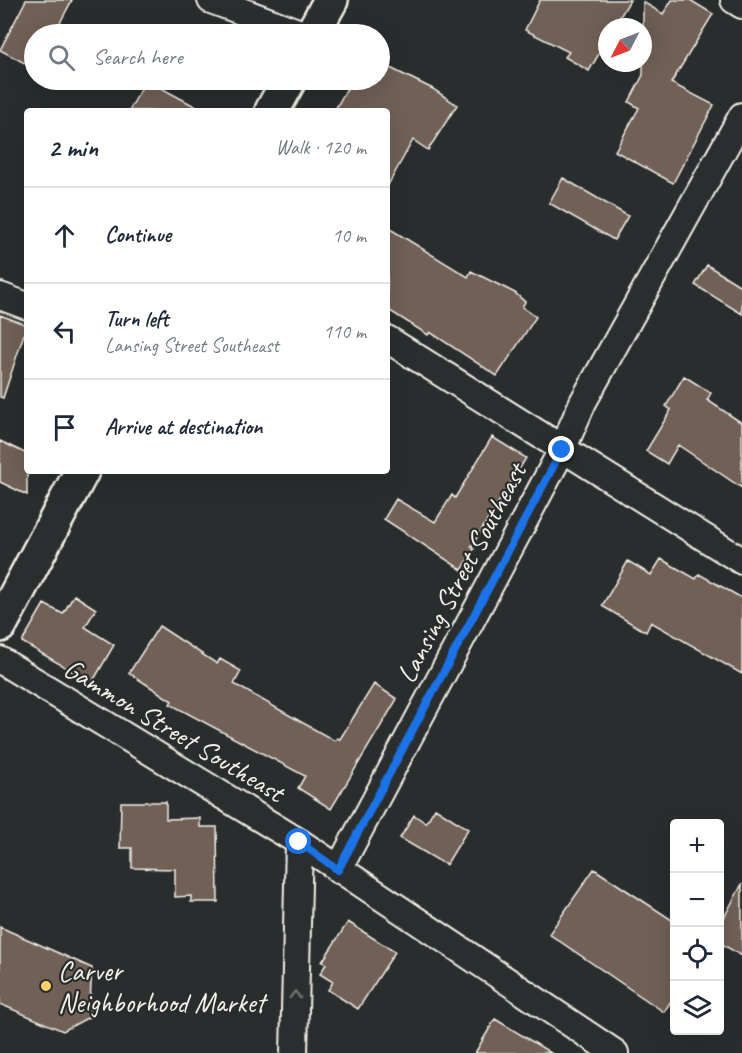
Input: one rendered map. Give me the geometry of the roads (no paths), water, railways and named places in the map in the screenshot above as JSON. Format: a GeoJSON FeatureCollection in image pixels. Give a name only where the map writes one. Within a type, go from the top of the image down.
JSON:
{"type":"FeatureCollection","features":[{"type":"Feature","properties":{"kind":"main road"},"geometry":{"type":"LineString","coordinates":[[318,24],[331,0]]}},
{"type":"Feature","properties":{"kind":"main road"},"geometry":{"type":"LineString","coordinates":[[274,108],[283,90]]}},
{"type":"Feature","properties":{"kind":"main road"},"geometry":{"type":"LineString","coordinates":[[0,625],[79,474]]}},
{"type":"Feature","properties":{"kind":"street"},"geometry":{"type":"LineString","coordinates":[[212,0],[276,24]]}},
{"type":"Feature","properties":{"kind":"street"},"geometry":{"type":"LineString","coordinates":[[734,0],[742,5]]}},
{"type":"Feature","properties":{"kind":"street","name":"Lansing Street Southeast"},"geometry":{"type":"LineString","coordinates":[[338,870],[562,450],[584,402],[742,116]]}},
{"type":"Feature","properties":{"kind":"street"},"geometry":{"type":"LineString","coordinates":[[0,296],[24,305]]}},
{"type":"Feature","properties":{"kind":"street"},"geometry":{"type":"LineString","coordinates":[[390,341],[742,561]]}},
{"type":"Feature","properties":{"kind":"street","name":"Gammon Street Southeast"},"geometry":{"type":"LineString","coordinates":[[0,660],[299,842],[615,1053]]}},
{"type":"Feature","properties":{"kind":"street"},"geometry":{"type":"LineString","coordinates":[[294,1053],[299,842]]}},
{"type":"Feature","properties":{"kind":"place","name":"Carver Neighborhood Market"},"geometry":{"type":"Point","coordinates":[46,986]}}]}
